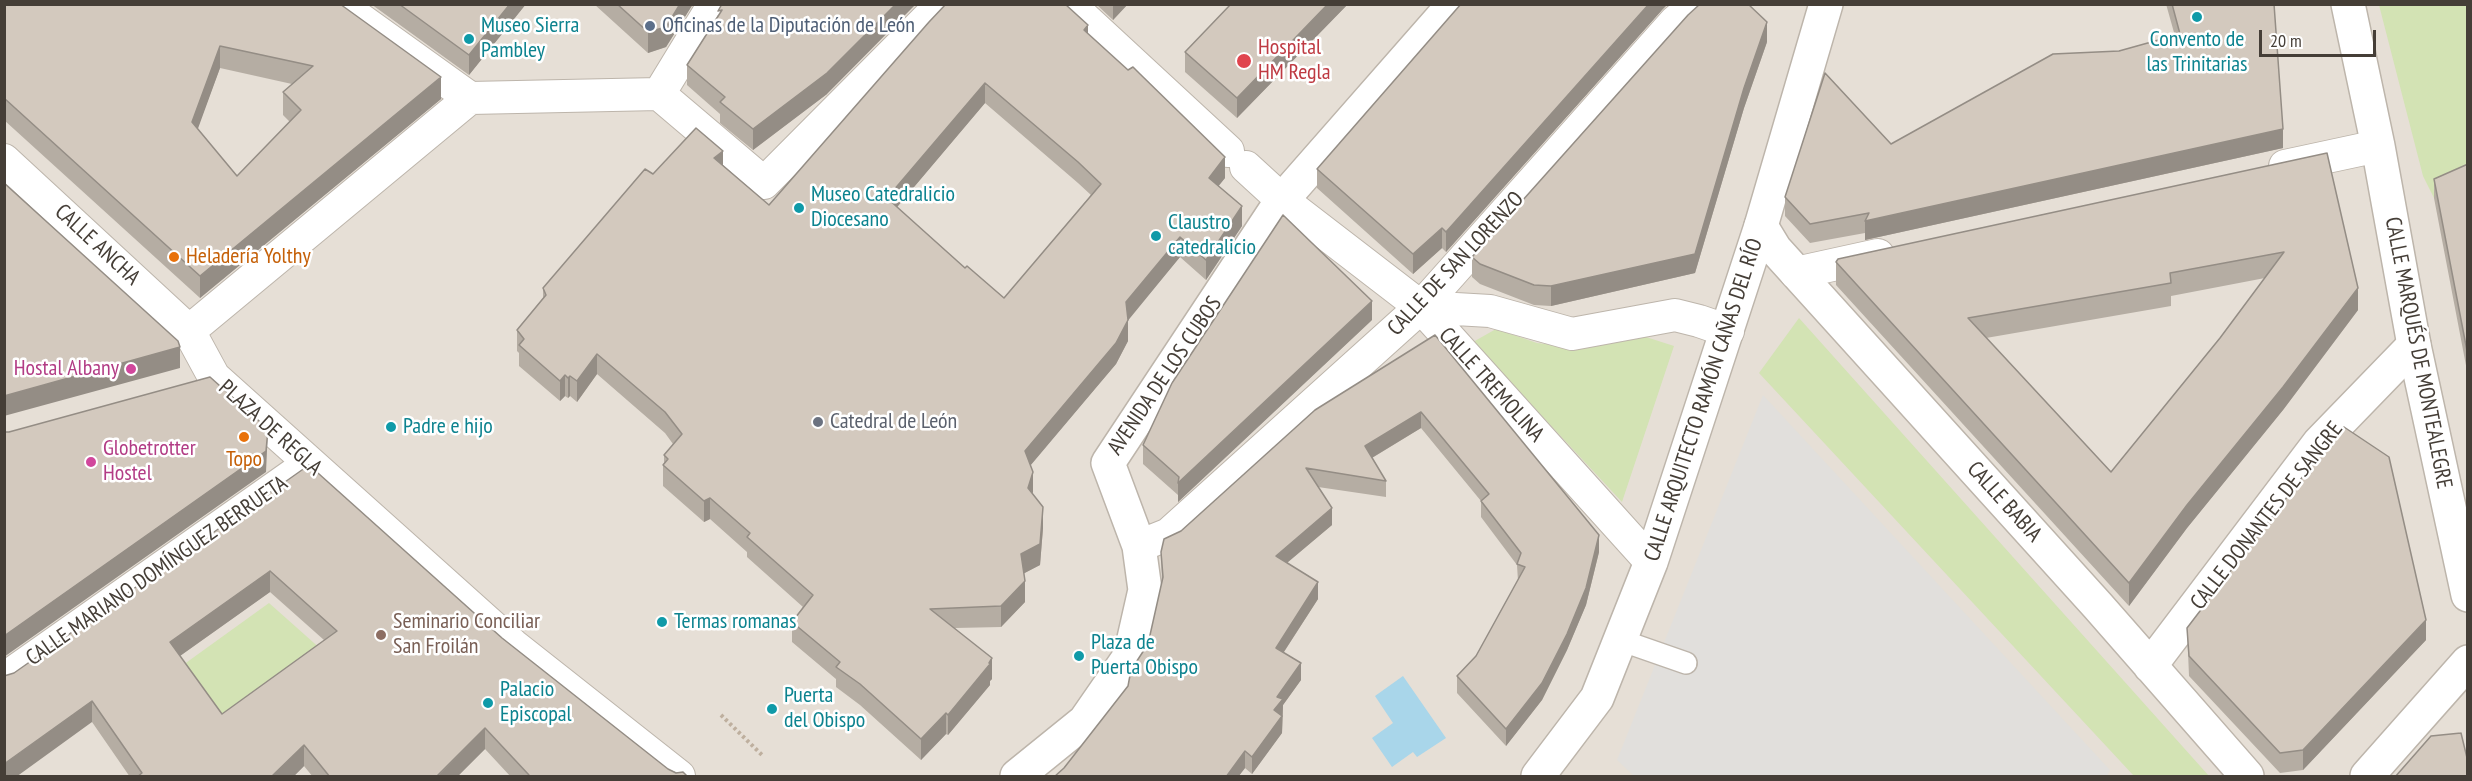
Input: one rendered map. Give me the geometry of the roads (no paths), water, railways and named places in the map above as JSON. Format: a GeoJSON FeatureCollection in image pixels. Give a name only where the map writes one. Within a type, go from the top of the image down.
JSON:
{"type":"FeatureCollection","features":[{"type":"Feature","properties":{"kind":"street"},"geometry":{"type":"LineString","coordinates":[[339,4],[470,98],[659,94],[764,183],[942,4]]}},
{"type":"Feature","properties":{"kind":"street"},"geometry":{"type":"LineString","coordinates":[[659,94],[714,4]]}},
{"type":"Feature","properties":{"kind":"street"},"geometry":{"type":"LineString","coordinates":[[1069,4],[1282,200],[1421,307]]}},
{"type":"Feature","properties":{"kind":"street","name":"AVENIDA DE LOS CUBOS"},"geometry":{"type":"LineString","coordinates":[[1017,777],[1085,721],[1130,656],[1145,590],[1139,546],[1107,463],[1282,200],[1454,4]]}},
{"type":"Feature","properties":{"kind":"street","name":"CALLE DE SAN LORENZO"},"geometry":{"type":"LineString","coordinates":[[1139,546],[1169,534],[1421,307],[1675,22],[1696,4]]}},
{"type":"Feature","properties":{"kind":"street","name":"CALLE ARQUITECTO RAMÓN CAÑAS DEL RÍO"},"geometry":{"type":"LineString","coordinates":[[1538,777],[1597,698],[1651,562],[1761,226],[1809,69],[1826,4]]}},
{"type":"Feature","properties":{"kind":"street","name":"CALLE MARQUÉS DE MONTEALEGRE"},"geometry":{"type":"LineString","coordinates":[[2348,4],[2378,146],[2414,345],[2468,595]]}},
{"type":"Feature","properties":{"kind":"street"},"geometry":{"type":"LineString","coordinates":[[189,331],[470,98]]}},
{"type":"Feature","properties":{"kind":"street"},"geometry":{"type":"LineString","coordinates":[[2261,172],[2378,146]]}},
{"type":"Feature","properties":{"kind":"street","name":"CALLE ANCHA"},"geometry":{"type":"LineString","coordinates":[[4,160],[189,331]]}},
{"type":"Feature","properties":{"kind":"street","name":"CALLE BABIA"},"geometry":{"type":"LineString","coordinates":[[1761,226],[1775,249],[1796,273],[2247,777]]}},
{"type":"Feature","properties":{"kind":"street"},"geometry":{"type":"LineString","coordinates":[[1796,273],[1901,250]]}},
{"type":"Feature","properties":{"kind":"street","name":"CALLE TREMOLINA"},"geometry":{"type":"LineString","coordinates":[[1421,307],[1490,311],[1572,334],[1675,315],[1728,331]]}},
{"type":"Feature","properties":{"kind":"street","name":"CALLE TREMOLINA"},"geometry":{"type":"LineString","coordinates":[[1421,307],[1651,562]]}},
{"type":"Feature","properties":{"kind":"street","name":"PLAZA DE REGLA"},"geometry":{"type":"LineString","coordinates":[[189,331],[200,381],[310,463],[513,645],[679,777]]}},
{"type":"Feature","properties":{"kind":"street","name":"CALLE DONANTES DE SANGRE"},"geometry":{"type":"LineString","coordinates":[[2150,666],[2319,443],[2414,345]]}},
{"type":"Feature","properties":{"kind":"street","name":"CALLE MARIANO DOMÍNGUEZ BERRUETA"},"geometry":{"type":"LineString","coordinates":[[4,679],[310,463]]}},
{"type":"Feature","properties":{"kind":"street"},"geometry":{"type":"LineString","coordinates":[[2367,777],[2468,662]]}},
{"type":"Feature","properties":{"kind":"lane"},"geometry":{"type":"LineString","coordinates":[[1620,640],[1686,663]]}},
{"type":"Feature","properties":{"kind":"water"},"geometry":{"type":"Polygon","coordinates":[[[1403,676],[1446,738],[1417,757],[1413,752],[1392,767],[1372,738],[1393,723],[1375,696],[1403,676]]]}},
{"type":"Feature","properties":{"kind":"place","name":"Convento de las Trinitarias"},"geometry":{"type":"Point","coordinates":[2197,17]}},
{"type":"Feature","properties":{"kind":"place","name":"Oficinas de la Diputación de León"},"geometry":{"type":"Point","coordinates":[650,26]}},
{"type":"Feature","properties":{"kind":"place","name":"Museo Sierra Pambley"},"geometry":{"type":"Point","coordinates":[469,39]}},
{"type":"Feature","properties":{"kind":"place","name":"Hospital HM Regla"},"geometry":{"type":"Point","coordinates":[1244,61]}},
{"type":"Feature","properties":{"kind":"place","name":"Museo Catedralicio Diocesano"},"geometry":{"type":"Point","coordinates":[799,208]}},
{"type":"Feature","properties":{"kind":"place","name":"Claustro catedralicio"},"geometry":{"type":"Point","coordinates":[1156,236]}},
{"type":"Feature","properties":{"kind":"place","name":"Heladería Yolthy"},"geometry":{"type":"Point","coordinates":[174,257]}},
{"type":"Feature","properties":{"kind":"place","name":"Hostal Albany"},"geometry":{"type":"Point","coordinates":[131,369]}},
{"type":"Feature","properties":{"kind":"place","name":"Catedral de León"},"geometry":{"type":"Point","coordinates":[818,422]}},
{"type":"Feature","properties":{"kind":"place","name":"Padre e hijo"},"geometry":{"type":"Point","coordinates":[391,427]}},
{"type":"Feature","properties":{"kind":"place","name":"Topo"},"geometry":{"type":"Point","coordinates":[244,437]}},
{"type":"Feature","properties":{"kind":"place","name":"Globetrotter Hostel"},"geometry":{"type":"Point","coordinates":[91,462]}},
{"type":"Feature","properties":{"kind":"place","name":"Termas romanas"},"geometry":{"type":"Point","coordinates":[662,622]}},
{"type":"Feature","properties":{"kind":"place","name":"Seminario Conciliar San Froilán"},"geometry":{"type":"Point","coordinates":[381,635]}},
{"type":"Feature","properties":{"kind":"place","name":"Plaza de Puerta Obispo"},"geometry":{"type":"Point","coordinates":[1079,656]}},
{"type":"Feature","properties":{"kind":"place","name":"Palacio Episcopal"},"geometry":{"type":"Point","coordinates":[488,703]}},
{"type":"Feature","properties":{"kind":"place","name":"Puerta del Obispo"},"geometry":{"type":"Point","coordinates":[772,709]}}]}
